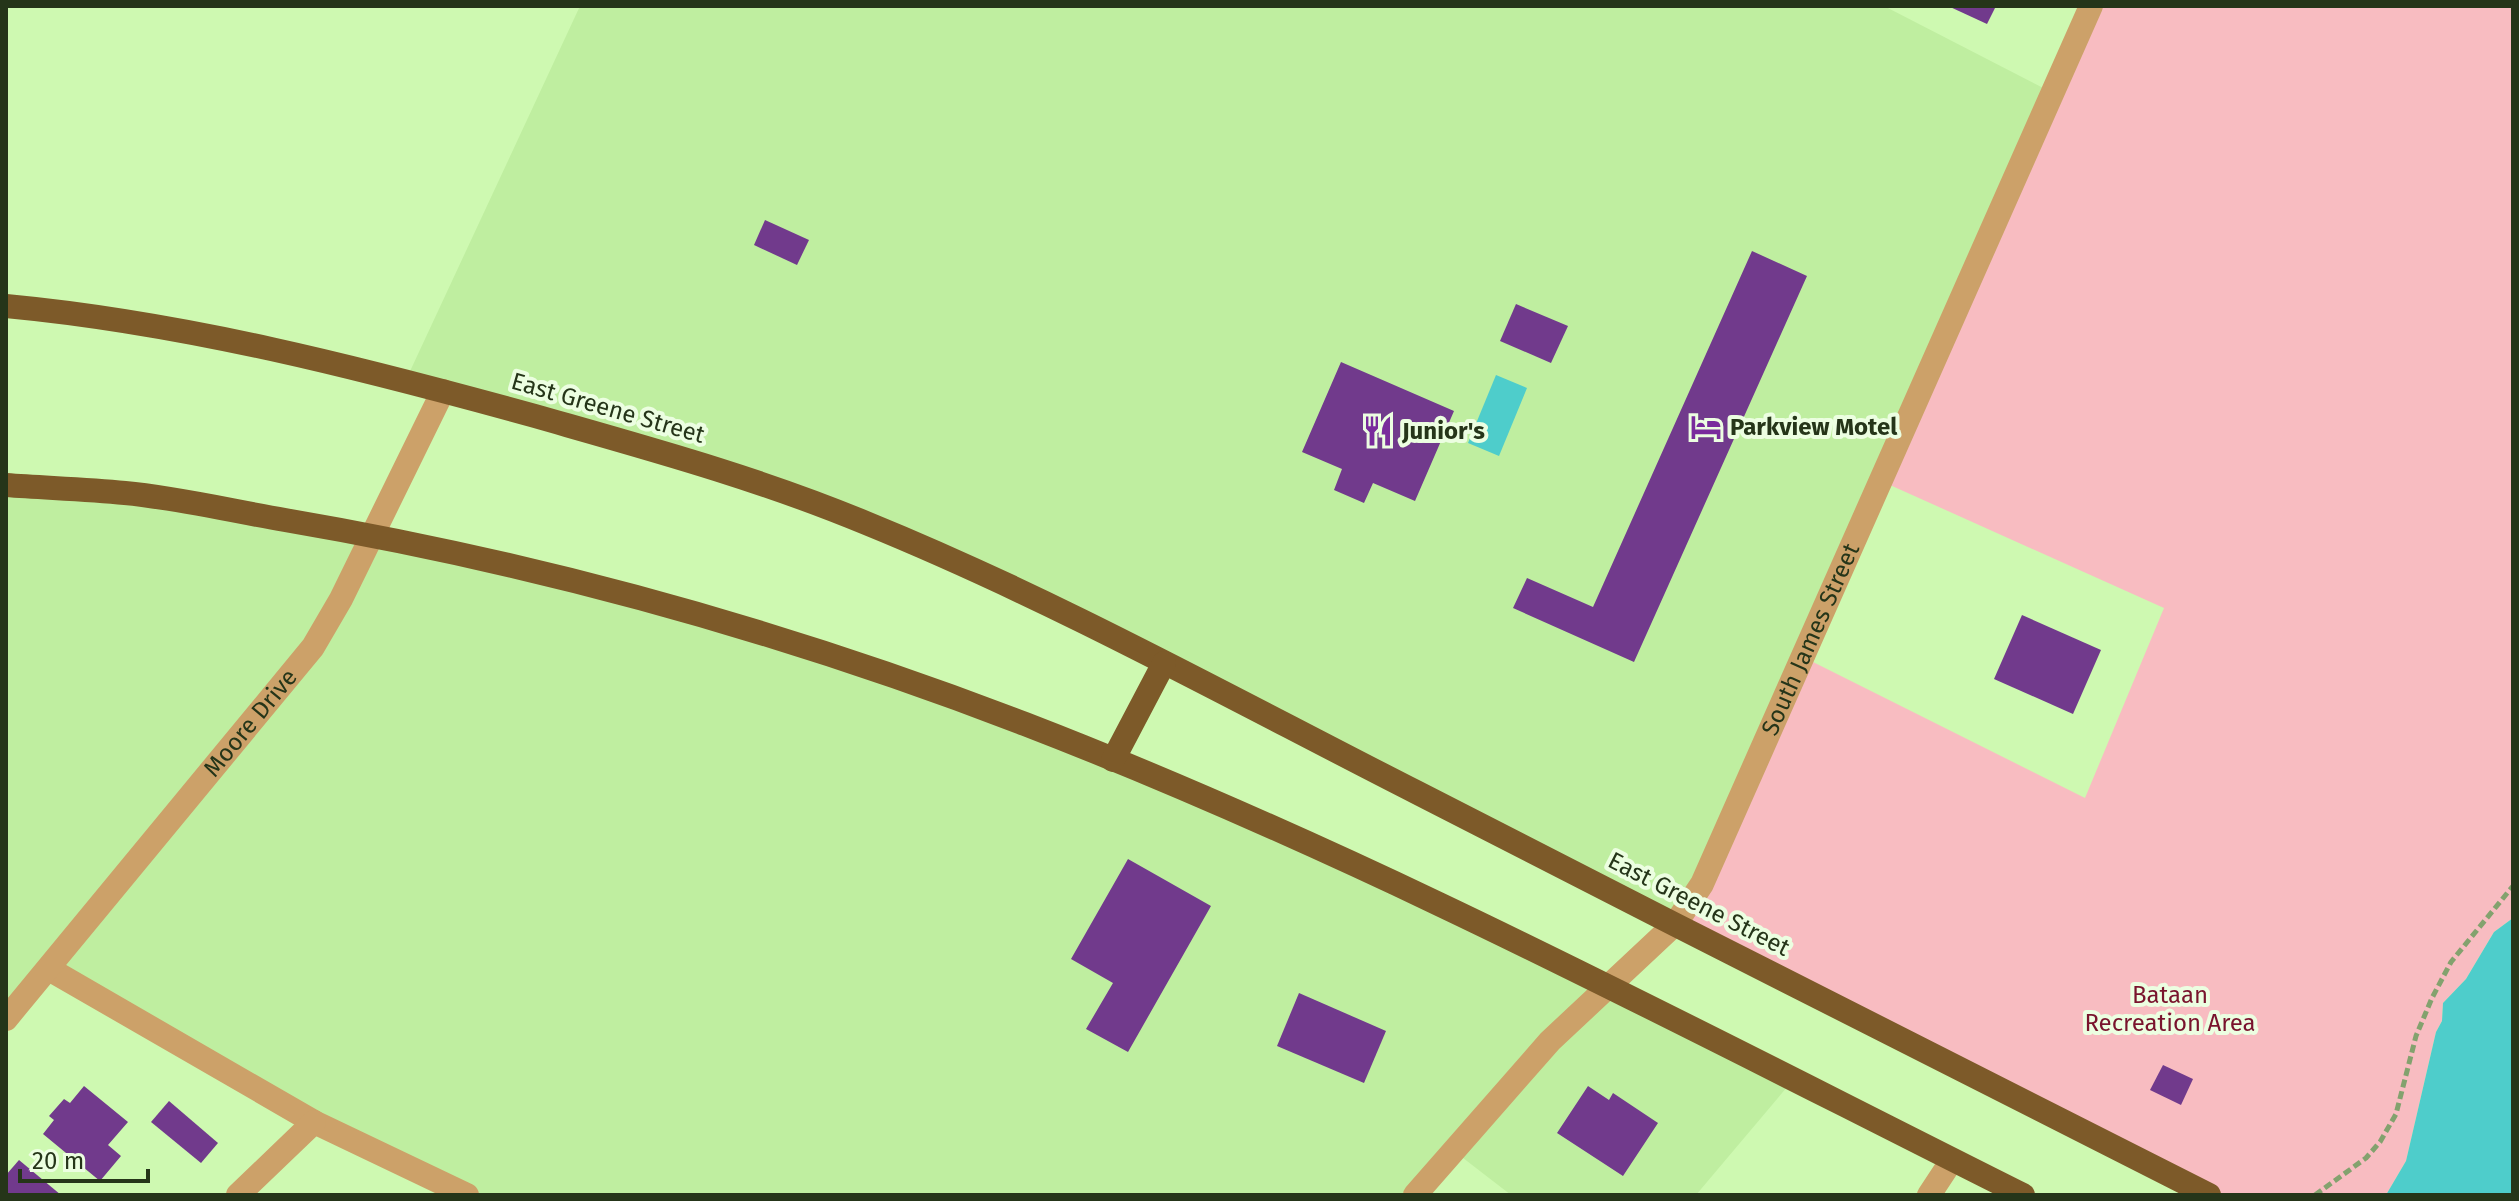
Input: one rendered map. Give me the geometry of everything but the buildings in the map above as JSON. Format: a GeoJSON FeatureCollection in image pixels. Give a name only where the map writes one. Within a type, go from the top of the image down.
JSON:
{"type":"FeatureCollection","features":[{"type":"Feature","properties":{"kind":"highway","name":"East Greene Street"},"geometry":{"type":"LineString","coordinates":[[6,306],[162,327],[443,391],[712,466],[871,524],[987,576],[1164,663],[2209,1195]]}},
{"type":"Feature","properties":{"kind":"highway"},"geometry":{"type":"LineString","coordinates":[[6,485],[129,493],[373,535],[489,560],[695,613],[862,665],[1025,724],[1353,865],[1455,912],[2023,1195]]}},
{"type":"Feature","properties":{"kind":"highway"},"geometry":{"type":"LineString","coordinates":[[1113,760],[1164,663]]}},
{"type":"Feature","properties":{"kind":"street","name":"South James Street"},"geometry":{"type":"LineString","coordinates":[[1415,1195],[1550,1041],[1676,923],[1711,866],[2091,6]]}},
{"type":"Feature","properties":{"kind":"street","name":"Moore Drive"},"geometry":{"type":"LineString","coordinates":[[6,1019],[313,647],[341,599],[443,391]]}},
{"type":"Feature","properties":{"kind":"street"},"geometry":{"type":"LineString","coordinates":[[49,969],[314,1122],[467,1195]]}},
{"type":"Feature","properties":{"kind":"street"},"geometry":{"type":"LineString","coordinates":[[238,1195],[314,1122]]}},
{"type":"Feature","properties":{"kind":"street"},"geometry":{"type":"LineString","coordinates":[[1929,1195],[1952,1160]]}},
{"type":"Feature","properties":{"kind":"path"},"geometry":{"type":"LineString","coordinates":[[2315,1195],[2366,1158],[2380,1142],[2396,1114],[2416,1036],[2432,998],[2451,962],[2513,886]]}},
{"type":"Feature","properties":{"kind":"shaded area"},"geometry":{"type":"Polygon","coordinates":[[[580,6],[1884,6],[2053,93],[1676,923],[871,524],[405,382],[580,6]]]}},
{"type":"Feature","properties":{"kind":"shaded area"},"geometry":{"type":"Polygon","coordinates":[[[6,485],[489,560],[1025,724],[1793,1080],[1696,1195],[1511,1195],[1454,1151],[1415,1195],[467,1195],[49,969],[6,1019],[6,485]]]}},
{"type":"Feature","properties":{"kind":"green space","name":"Bataan Recreation Area"},"geometry":{"type":"Polygon","coordinates":[[[2091,6],[2513,6],[2513,918],[2494,932],[2466,979],[2443,1003],[2442,1021],[2436,1032],[2406,1161],[2386,1195],[2209,1195],[1676,923],[1803,657],[2085,798],[2164,608],[1881,481],[2091,6]]]}},
{"type":"Feature","properties":{"kind":"water"},"geometry":{"type":"Polygon","coordinates":[[[1496,375],[1527,388],[1499,456],[1468,443],[1496,375]]]}},
{"type":"Feature","properties":{"kind":"water"},"geometry":{"type":"Polygon","coordinates":[[[2513,918],[2513,1195],[2386,1195],[2406,1161],[2436,1032],[2442,1021],[2443,1003],[2466,979],[2494,932],[2513,918]]]}},
{"type":"Feature","properties":{"kind":"place","name":"Parkview Motel"},"geometry":{"type":"Point","coordinates":[1706,427]}},
{"type":"Feature","properties":{"kind":"place","name":"Junior's"},"geometry":{"type":"Point","coordinates":[1378,431]}}]}
